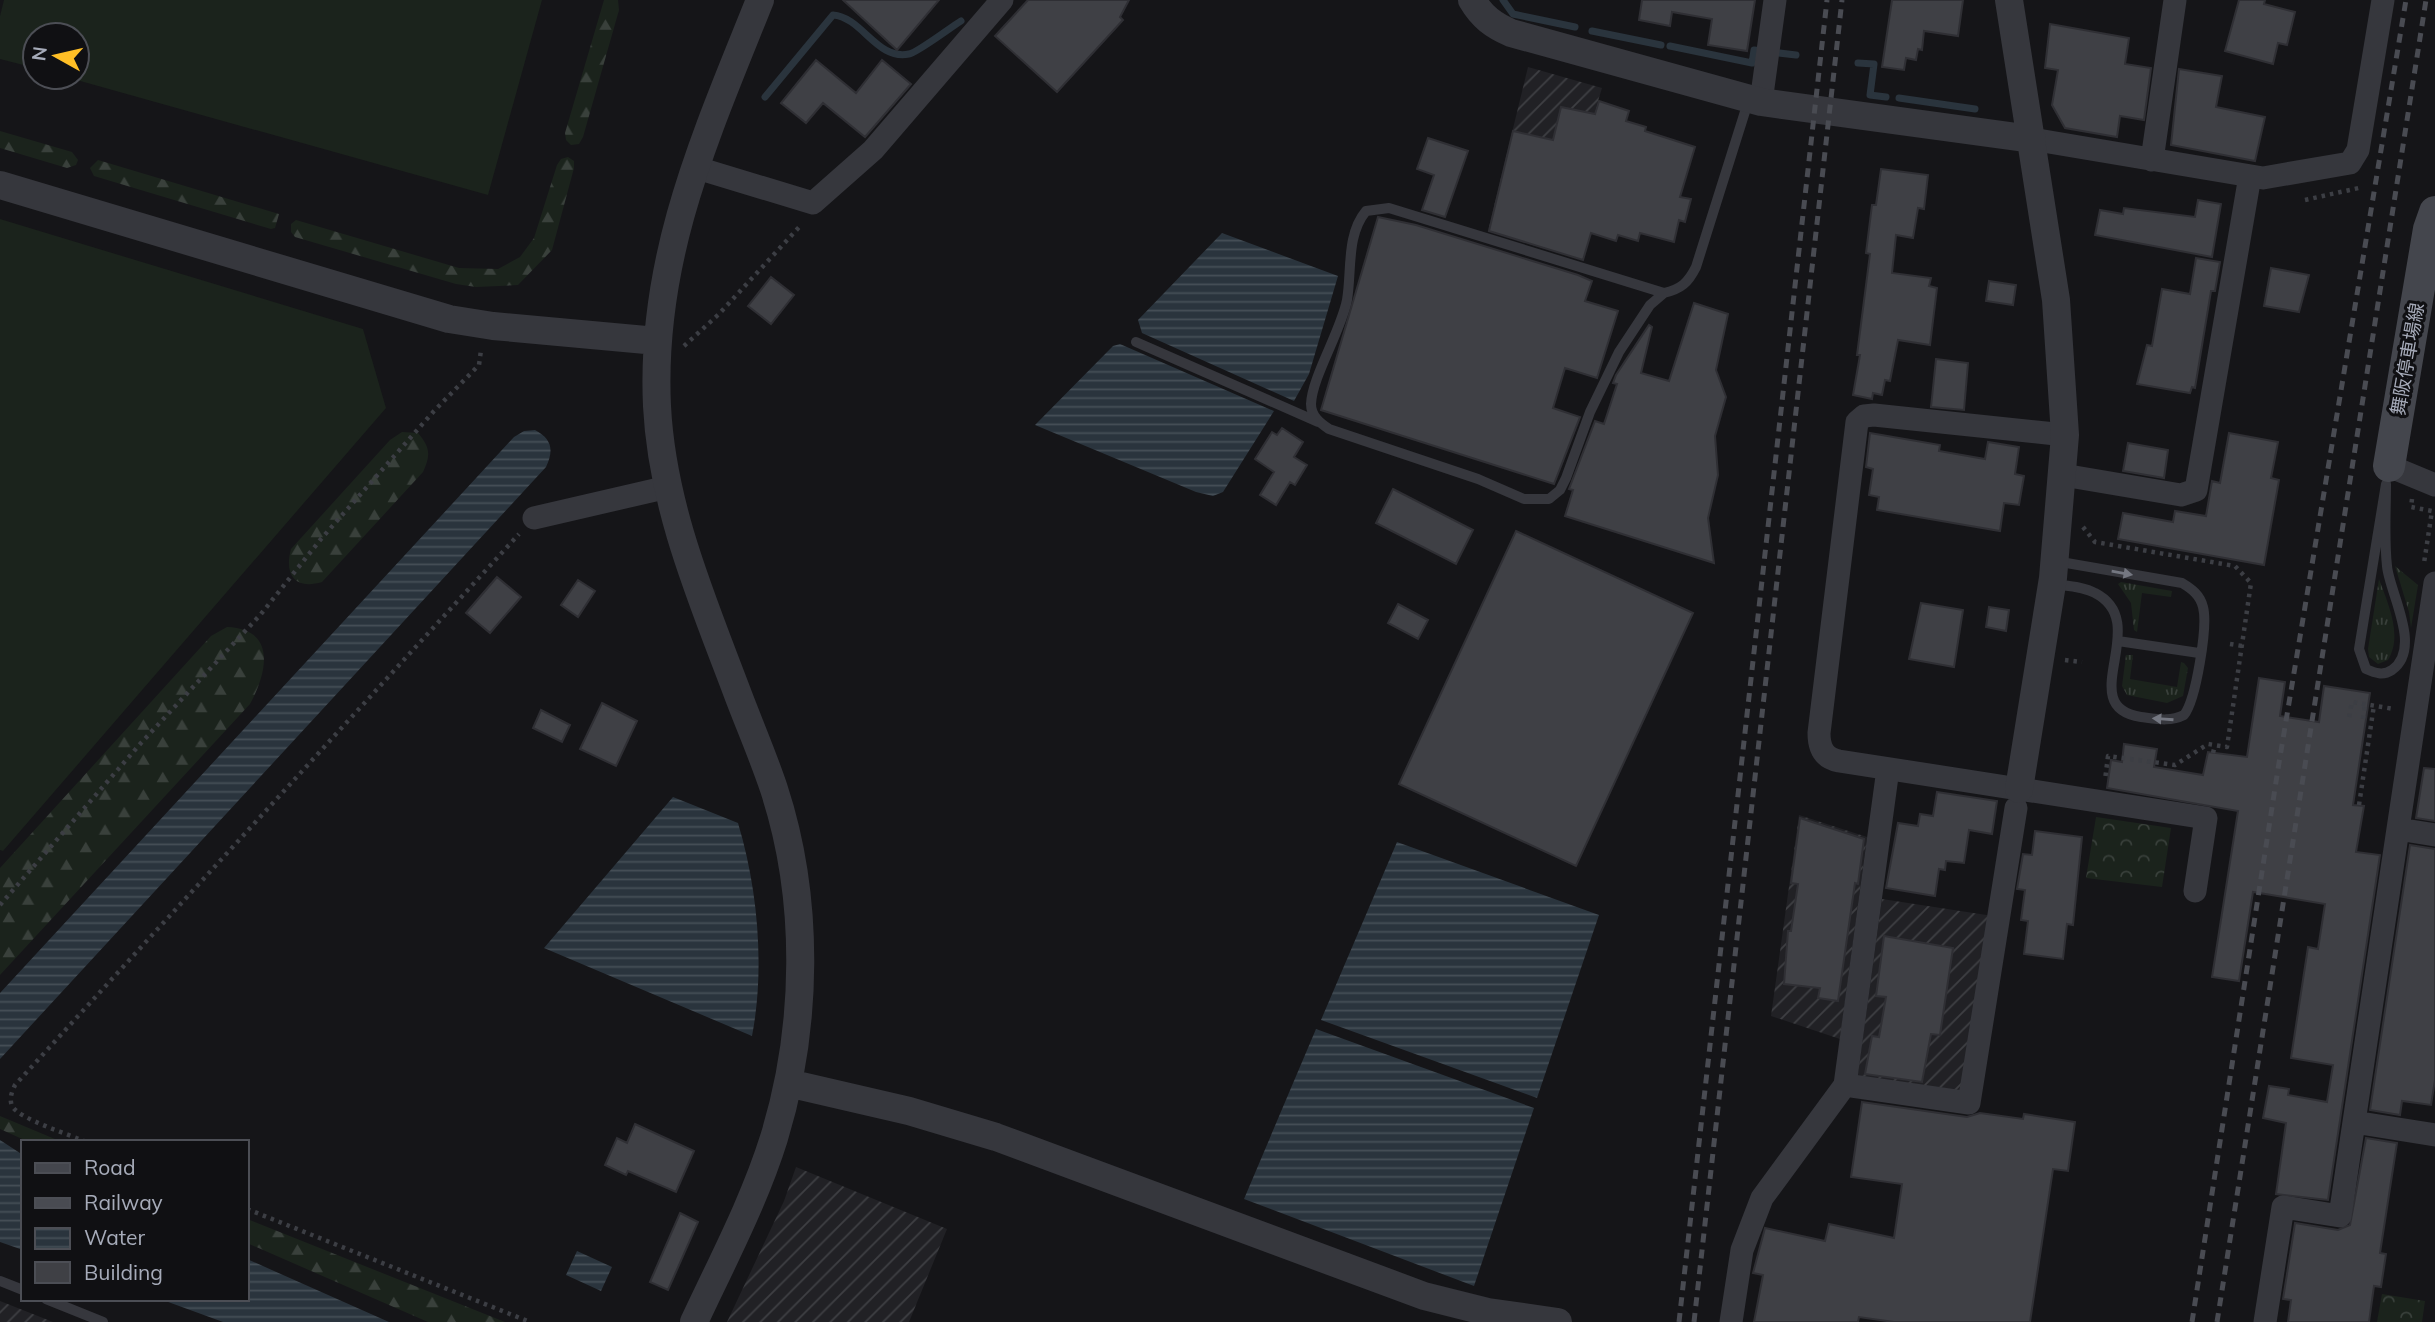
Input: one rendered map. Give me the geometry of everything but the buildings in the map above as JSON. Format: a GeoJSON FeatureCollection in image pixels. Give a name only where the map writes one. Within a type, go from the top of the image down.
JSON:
{"type":"FeatureCollection","features":[{"type":"Feature","properties":{"kind":"main road","name":"舞阪停車場線"},"geometry":{"type":"LineString","coordinates":[[2387,475],[2429,229],[2435,212]]}},
{"type":"Feature","properties":{"kind":"street"},"geometry":{"type":"LineString","coordinates":[[694,1322],[756,1190],[788,1083],[795,1034],[799,935],[786,838],[774,790],[695,581],[668,487],[657,408],[669,345],[669,252],[694,167],[760,0]]}},
{"type":"Feature","properties":{"kind":"street"},"geometry":{"type":"LineString","coordinates":[[694,167],[813,203],[873,150],[1002,0]]}},
{"type":"Feature","properties":{"kind":"street"},"geometry":{"type":"LineString","coordinates":[[1472,0],[1480,14],[1494,26],[1511,33],[1755,101],[2032,139],[2263,178],[2343,166],[2356,158],[2383,0]]}},
{"type":"Feature","properties":{"kind":"street"},"geometry":{"type":"LineString","coordinates":[[1755,101],[1766,69],[1775,0]]}},
{"type":"Feature","properties":{"kind":"street"},"geometry":{"type":"LineString","coordinates":[[1845,1085],[1969,1103],[2054,573],[2064,435],[2056,300],[2009,0]]}},
{"type":"Feature","properties":{"kind":"street"},"geometry":{"type":"LineString","coordinates":[[2152,160],[2175,0]]}},
{"type":"Feature","properties":{"kind":"street"},"geometry":{"type":"LineString","coordinates":[[2063,475],[2181,495],[2196,490],[2250,176]]}},
{"type":"Feature","properties":{"kind":"street"},"geometry":{"type":"LineString","coordinates":[[0,185],[449,319],[669,345]]}},
{"type":"Feature","properties":{"kind":"street"},"geometry":{"type":"LineString","coordinates":[[2064,435],[1874,415],[1864,416],[1857,422],[1819,740],[1825,755],[1832,759],[2018,799],[2206,818],[2195,891]]}},
{"type":"Feature","properties":{"kind":"street"},"geometry":{"type":"LineString","coordinates":[[2387,475],[2435,485]]}},
{"type":"Feature","properties":{"kind":"street"},"geometry":{"type":"LineString","coordinates":[[534,518],[668,487]]}},
{"type":"Feature","properties":{"kind":"street"},"geometry":{"type":"LineString","coordinates":[[2265,1322],[2283,1207],[2340,1216],[2435,583]]}},
{"type":"Feature","properties":{"kind":"street"},"geometry":{"type":"LineString","coordinates":[[1731,1322],[1742,1250],[1758,1206],[1845,1085],[1888,769]]}},
{"type":"Feature","properties":{"kind":"street"},"geometry":{"type":"LineString","coordinates":[[2398,829],[2435,835]]}},
{"type":"Feature","properties":{"kind":"street"},"geometry":{"type":"LineString","coordinates":[[788,1083],[909,1111],[996,1137],[1424,1296],[1488,1312],[1558,1322]]}},
{"type":"Feature","properties":{"kind":"street"},"geometry":{"type":"LineString","coordinates":[[2354,1122],[2435,1135]]}},
{"type":"Feature","properties":{"kind":"lane"},"geometry":{"type":"LineString","coordinates":[[1318,422],[1311,404],[1342,318],[1355,230],[1366,211],[1389,208],[1664,293],[1679,290],[1696,267],[1755,101]]}},
{"type":"Feature","properties":{"kind":"lane"},"geometry":{"type":"LineString","coordinates":[[1136,342],[1329,429],[1478,479],[1524,499],[1549,499],[1560,490],[1566,478],[1590,412],[1619,352],[1650,305],[1664,293]]}},
{"type":"Feature","properties":{"kind":"lane"},"geometry":{"type":"LineString","coordinates":[[2387,475],[2387,570],[2402,614],[2403,643],[2395,667],[2386,673],[2376,673],[2366,669],[2359,649],[2387,475]]}},
{"type":"Feature","properties":{"kind":"lane"},"geometry":{"type":"LineString","coordinates":[[2054,573],[2182,583],[2192,588],[2203,608],[2193,698],[2184,715],[2166,720],[2121,711],[2112,697],[2118,618],[2103,597],[2054,573]]}},
{"type":"Feature","properties":{"kind":"lane"},"geometry":{"type":"LineString","coordinates":[[2118,641],[2200,653]]}},
{"type":"Feature","properties":{"kind":"lane"},"geometry":{"type":"LineString","coordinates":[[0,1281],[21,1289]]}},
{"type":"Feature","properties":{"kind":"lane"},"geometry":{"type":"LineString","coordinates":[[51,1301],[103,1322]]}},
{"type":"Feature","properties":{"kind":"path"},"geometry":{"type":"LineString","coordinates":[[2305,200],[2363,187]]}},
{"type":"Feature","properties":{"kind":"path"},"geometry":{"type":"LineString","coordinates":[[669,345],[719,314],[811,214],[813,203]]}},
{"type":"Feature","properties":{"kind":"path"},"geometry":{"type":"LineString","coordinates":[[0,905],[141,743],[261,614],[321,539],[425,421],[479,365],[481,345]]}},
{"type":"Feature","properties":{"kind":"path"},"geometry":{"type":"LineString","coordinates":[[81,1140],[13,1108],[10,1096],[15,1085],[534,518]]}},
{"type":"Feature","properties":{"kind":"path"},"geometry":{"type":"LineString","coordinates":[[2230,644],[2242,646]]}},
{"type":"Feature","properties":{"kind":"path"},"geometry":{"type":"LineString","coordinates":[[2061,659],[2082,662]]}},
{"type":"Feature","properties":{"kind":"path"},"geometry":{"type":"LineString","coordinates":[[2363,719],[2365,704]]}},
{"type":"Feature","properties":{"kind":"path"},"geometry":{"type":"LineString","coordinates":[[2358,805],[2374,705]]}},
{"type":"Feature","properties":{"kind":"path"},"geometry":{"type":"LineString","coordinates":[[2213,753],[2215,745]]}},
{"type":"Feature","properties":{"kind":"path"},"geometry":{"type":"LineString","coordinates":[[248,1209],[530,1322]]}},
{"type":"Feature","properties":{"kind":"shaded area"},"geometry":{"type":"Polygon","coordinates":[[[1528,67],[1602,88],[1552,251],[1488,231],[1528,67]]]}},
{"type":"Feature","properties":{"kind":"shaded area"},"geometry":{"type":"Polygon","coordinates":[[[1799,815],[1867,837],[1840,1039],[1771,1016],[1799,815]]]}},
{"type":"Feature","properties":{"kind":"shaded area"},"geometry":{"type":"Polygon","coordinates":[[[1882,899],[1993,916],[1964,1096],[1857,1080],[1882,899]]]}},
{"type":"Feature","properties":{"kind":"shaded area"},"geometry":{"type":"Polygon","coordinates":[[[796,1167],[947,1229],[909,1322],[727,1322],[784,1201],[796,1167]]]}},
{"type":"Feature","properties":{"kind":"shaded area"},"geometry":{"type":"Polygon","coordinates":[[[0,1301],[53,1322],[0,1322],[0,1301]]]}},
{"type":"Feature","properties":{"kind":"green space"},"geometry":{"type":"Polygon","coordinates":[[[4,0],[542,0],[488,195],[91,84],[91,21],[21,21],[21,64],[0,59],[0,16],[4,0]]]}},
{"type":"Feature","properties":{"kind":"green space"},"geometry":{"type":"Polygon","coordinates":[[[604,0],[618,0],[619,10],[583,137],[579,144],[571,145],[566,140],[565,133],[604,0]]]}},
{"type":"Feature","properties":{"kind":"green space"},"geometry":{"type":"Polygon","coordinates":[[[0,131],[72,152],[78,160],[76,165],[67,168],[0,148],[0,131]]]}},
{"type":"Feature","properties":{"kind":"green space"},"geometry":{"type":"Polygon","coordinates":[[[568,157],[574,161],[574,168],[552,250],[518,285],[476,287],[456,284],[295,237],[291,232],[291,224],[296,220],[459,268],[498,269],[520,257],[534,238],[557,165],[561,159],[568,157]]]}},
{"type":"Feature","properties":{"kind":"green space"},"geometry":{"type":"Polygon","coordinates":[[[98,160],[279,214],[275,228],[94,176],[90,168],[98,160]]]}},
{"type":"Feature","properties":{"kind":"green space"},"geometry":{"type":"Polygon","coordinates":[[[0,219],[363,329],[386,408],[3,851],[0,850],[0,219]]]}},
{"type":"Feature","properties":{"kind":"green space"},"geometry":{"type":"Polygon","coordinates":[[[402,432],[418,433],[425,443],[428,456],[423,472],[322,582],[298,582],[289,566],[291,549],[390,440],[402,432]]]}},
{"type":"Feature","properties":{"kind":"green space"},"geometry":{"type":"Polygon","coordinates":[[[2395,566],[2418,585],[2411,628],[2409,612],[2395,566]]]}},
{"type":"Feature","properties":{"kind":"green space"},"geometry":{"type":"Polygon","coordinates":[[[2379,579],[2393,620],[2394,640],[2388,660],[2378,664],[2369,657],[2368,649],[2379,579]]]}},
{"type":"Feature","properties":{"kind":"green space"},"geometry":{"type":"Polygon","coordinates":[[[2121,582],[2172,591],[2171,597],[2142,593],[2137,632],[2134,630],[2131,603],[2118,584],[2121,582]]]}},
{"type":"Feature","properties":{"kind":"green space"},"geometry":{"type":"Polygon","coordinates":[[[227,627],[254,635],[264,654],[261,678],[250,704],[0,975],[0,868],[211,636],[227,627]]]}},
{"type":"Feature","properties":{"kind":"green space"},"geometry":{"type":"Polygon","coordinates":[[[2126,655],[2133,655],[2130,679],[2177,687],[2181,662],[2184,663],[2188,668],[2183,696],[2167,703],[2127,695],[2122,686],[2126,655]]]}},
{"type":"Feature","properties":{"kind":"green space"},"geometry":{"type":"Polygon","coordinates":[[[2096,817],[2171,828],[2162,887],[2086,878],[2096,817]]]}},
{"type":"Feature","properties":{"kind":"green space"},"geometry":{"type":"Polygon","coordinates":[[[0,1116],[57,1140],[25,1140],[0,1129],[0,1116]]]}},
{"type":"Feature","properties":{"kind":"green space"},"geometry":{"type":"Polygon","coordinates":[[[248,1219],[505,1322],[428,1322],[248,1243],[248,1219]]]}},
{"type":"Feature","properties":{"kind":"green space"},"geometry":{"type":"Polygon","coordinates":[[[2382,1294],[2425,1301],[2422,1322],[2377,1322],[2382,1294]]]}},
{"type":"Feature","properties":{"kind":"water"},"geometry":{"type":"Polygon","coordinates":[[[1222,233],[1338,276],[1309,374],[1294,401],[1142,333],[1138,320],[1222,233]]]}},
{"type":"Feature","properties":{"kind":"water"},"geometry":{"type":"Polygon","coordinates":[[[1120,344],[1274,411],[1223,492],[1213,496],[1196,492],[1035,425],[1113,346],[1120,344]]]}},
{"type":"Feature","properties":{"kind":"water"},"geometry":{"type":"Polygon","coordinates":[[[535,430],[545,437],[550,446],[546,467],[0,1059],[0,993],[514,437],[524,431],[535,430]]]}},
{"type":"Feature","properties":{"kind":"water"},"geometry":{"type":"Polygon","coordinates":[[[673,797],[738,823],[755,902],[759,957],[752,1036],[544,948],[673,797]]]}},
{"type":"Feature","properties":{"kind":"water"},"geometry":{"type":"Polygon","coordinates":[[[1397,842],[1599,915],[1537,1098],[1321,1020],[1397,842]]]}},
{"type":"Feature","properties":{"kind":"water"},"geometry":{"type":"Polygon","coordinates":[[[1316,1029],[1534,1108],[1474,1286],[1244,1199],[1316,1029]]]}},
{"type":"Feature","properties":{"kind":"water"},"geometry":{"type":"Polygon","coordinates":[[[0,1140],[21,1154],[21,1249],[0,1242],[0,1140]]]}},
{"type":"Feature","properties":{"kind":"water"},"geometry":{"type":"Polygon","coordinates":[[[577,1251],[612,1267],[601,1291],[566,1275],[577,1251]]]}},
{"type":"Feature","properties":{"kind":"water"},"geometry":{"type":"Polygon","coordinates":[[[248,1259],[389,1322],[223,1322],[165,1301],[248,1301],[248,1259]]]}},
{"type":"Feature","properties":{"kind":"waterway"},"geometry":{"type":"LineString","coordinates":[[1503,0],[1513,14],[1575,27]]}},
{"type":"Feature","properties":{"kind":"waterway"},"geometry":{"type":"LineString","coordinates":[[765,97],[833,15],[853,23],[879,45],[898,54],[913,53],[961,21]]}},
{"type":"Feature","properties":{"kind":"waterway"},"geometry":{"type":"LineString","coordinates":[[1592,31],[1661,45]]}},
{"type":"Feature","properties":{"kind":"waterway"},"geometry":{"type":"LineString","coordinates":[[1670,46],[1752,63],[1754,50],[1796,55]]}},
{"type":"Feature","properties":{"kind":"waterway"},"geometry":{"type":"LineString","coordinates":[[1858,63],[1874,64],[1870,95],[1886,97]]}},
{"type":"Feature","properties":{"kind":"waterway"},"geometry":{"type":"LineString","coordinates":[[1899,98],[1975,109]]}},
{"type":"Feature","properties":{"kind":"railway"},"geometry":{"type":"LineString","coordinates":[[1679,1322],[1827,0]]}},
{"type":"Feature","properties":{"kind":"railway"},"geometry":{"type":"LineString","coordinates":[[1694,1322],[1842,0]]}},
{"type":"Feature","properties":{"kind":"railway"},"geometry":{"type":"LineString","coordinates":[[2192,1322],[2278,769],[2406,0]]}},
{"type":"Feature","properties":{"kind":"railway"},"geometry":{"type":"LineString","coordinates":[[2217,1322],[2426,0]]}}]}
